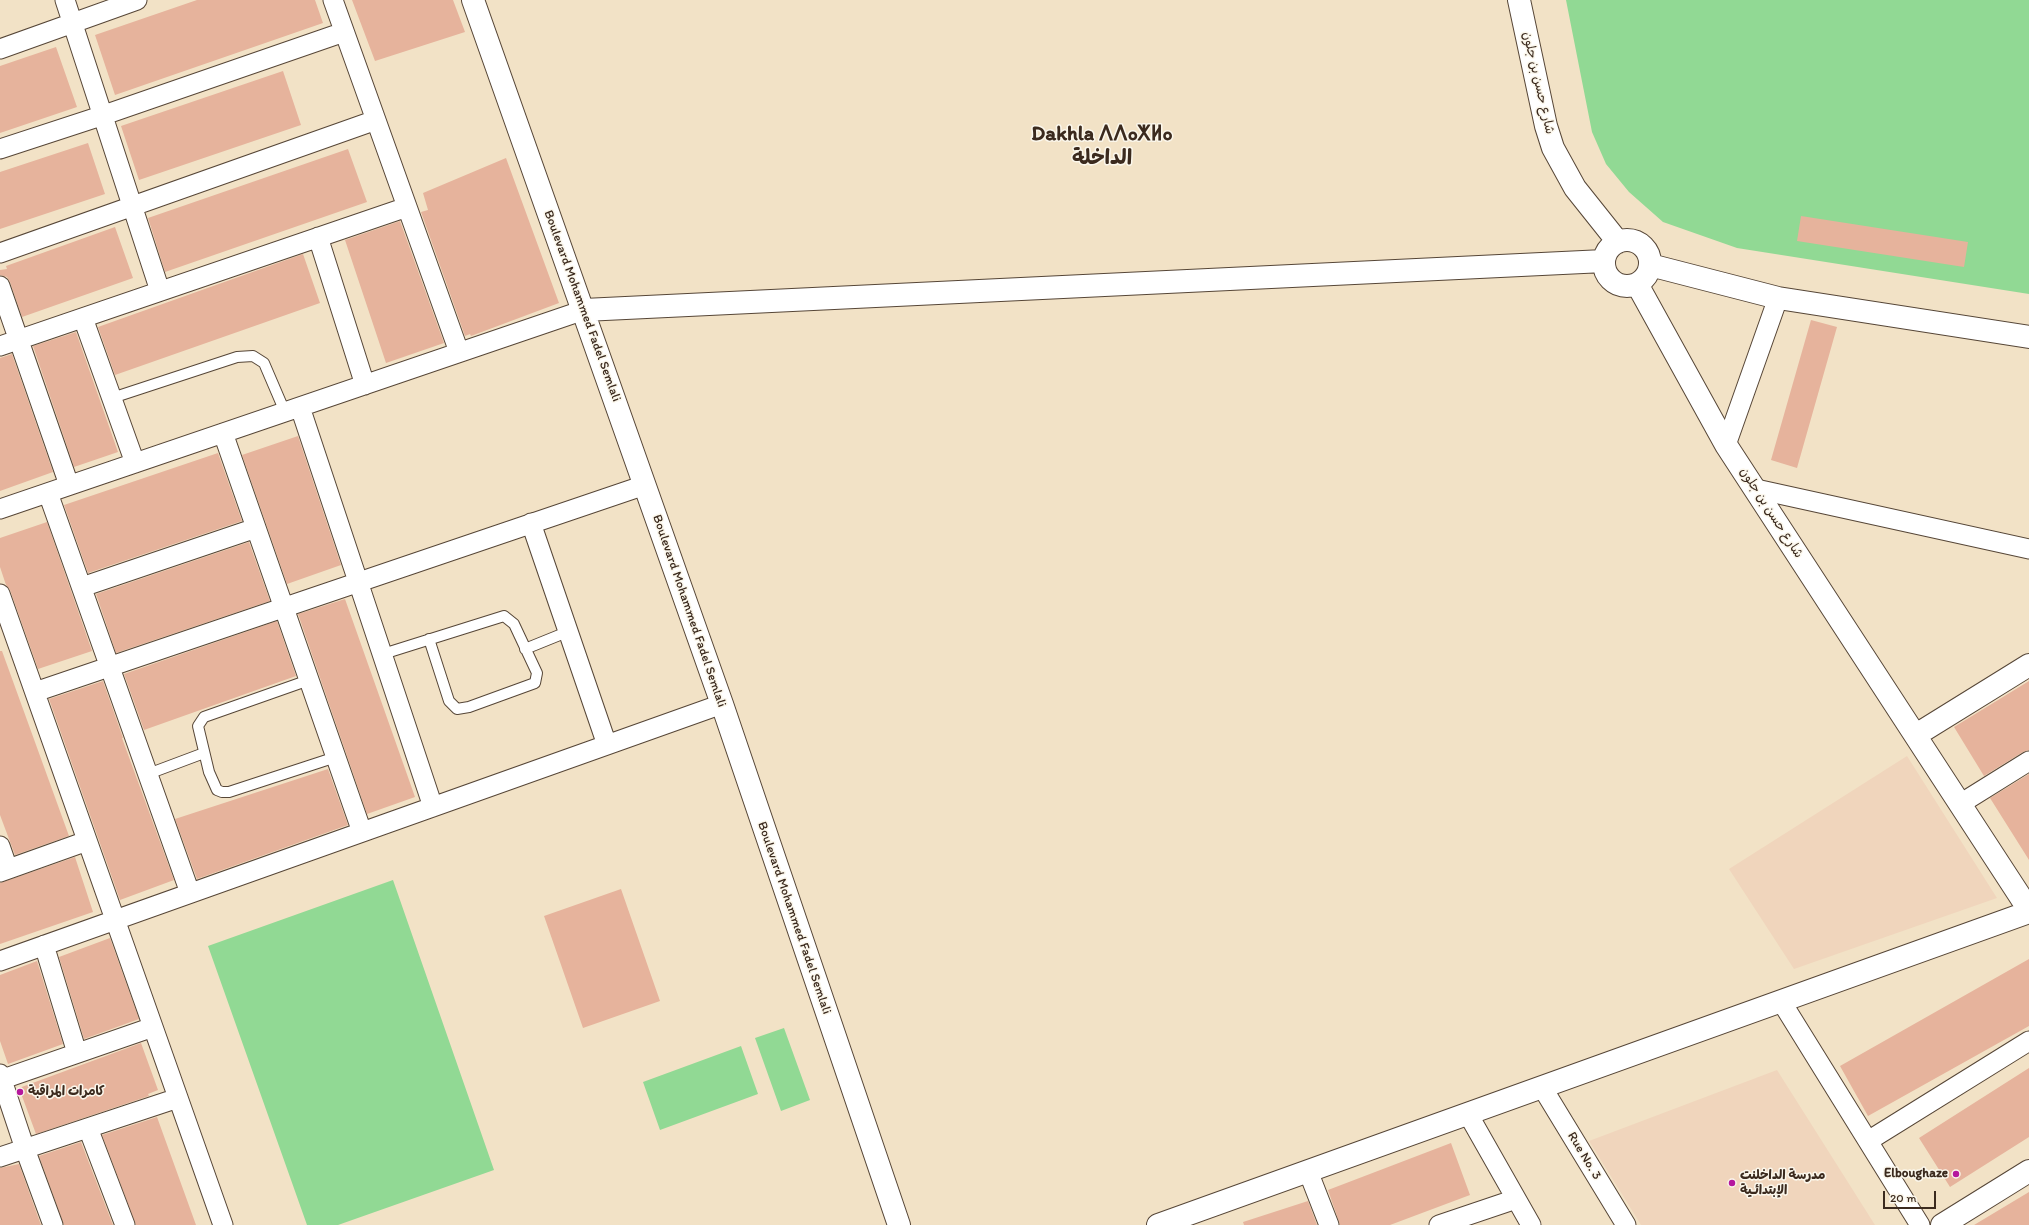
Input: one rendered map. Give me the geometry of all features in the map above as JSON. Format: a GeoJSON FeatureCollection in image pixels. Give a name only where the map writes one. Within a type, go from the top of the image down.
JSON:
{"type":"FeatureCollection","features":[{"type":"Feature","properties":{"kind":"street"},"geometry":{"type":"LineString","coordinates":[[65,0],[74,23],[160,291]]}},
{"type":"Feature","properties":{"kind":"street"},"geometry":{"type":"LineString","coordinates":[[0,49],[137,0]]}},
{"type":"Feature","properties":{"kind":"street"},"geometry":{"type":"LineString","coordinates":[[333,0],[459,352]]}},
{"type":"Feature","properties":{"kind":"street","name":"Boulevard Mohammed Fadel Semlali"},"geometry":{"type":"LineString","coordinates":[[473,0],[584,310],[722,704],[899,1225]]}},
{"type":"Feature","properties":{"kind":"street","name":"شارع حسن بن جلون"},"geometry":{"type":"LineString","coordinates":[[1519,0],[1546,126],[1553,148],[1575,188],[1618,242]]}},
{"type":"Feature","properties":{"kind":"street"},"geometry":{"type":"LineString","coordinates":[[0,149],[104,115],[344,32]]}},
{"type":"Feature","properties":{"kind":"street"},"geometry":{"type":"LineString","coordinates":[[0,253],[376,120]]}},
{"type":"Feature","properties":{"kind":"street"},"geometry":{"type":"LineString","coordinates":[[0,346],[407,207]]}},
{"type":"Feature","properties":{"kind":"street"},"geometry":{"type":"LineString","coordinates":[[318,237],[365,385]]}},
{"type":"Feature","properties":{"kind":"street"},"geometry":{"type":"LineString","coordinates":[[1634,241],[1641,244],[1650,258],[1650,266],[1643,280],[1636,284],[1621,285],[1614,282],[1608,276],[1604,261],[1611,246],[1618,242],[1634,241]]}},
{"type":"Feature","properties":{"kind":"street"},"geometry":{"type":"LineString","coordinates":[[0,509],[584,310],[1604,261]]}},
{"type":"Feature","properties":{"kind":"street"},"geometry":{"type":"LineString","coordinates":[[1650,266],[1778,298],[2029,337]]}},
{"type":"Feature","properties":{"kind":"street","name":"شارع حسن بن جلون"},"geometry":{"type":"LineString","coordinates":[[1636,284],[1726,445],[1916,735],[2029,911]]}},
{"type":"Feature","properties":{"kind":"street"},"geometry":{"type":"LineString","coordinates":[[0,286],[70,485]]}},
{"type":"Feature","properties":{"kind":"street"},"geometry":{"type":"LineString","coordinates":[[1726,445],[1778,298]]}},
{"type":"Feature","properties":{"kind":"street"},"geometry":{"type":"LineString","coordinates":[[83,318],[135,463]]}},
{"type":"Feature","properties":{"kind":"street"},"geometry":{"type":"LineString","coordinates":[[292,409],[358,582],[434,807]]}},
{"type":"Feature","properties":{"kind":"street"},"geometry":{"type":"LineString","coordinates":[[223,433],[362,832]]}},
{"type":"Feature","properties":{"kind":"street"},"geometry":{"type":"LineString","coordinates":[[35,692],[645,485]]}},
{"type":"Feature","properties":{"kind":"street"},"geometry":{"type":"LineString","coordinates":[[1756,489],[2029,549]]}},
{"type":"Feature","properties":{"kind":"street"},"geometry":{"type":"LineString","coordinates":[[48,493],[190,893]]}},
{"type":"Feature","properties":{"kind":"street"},"geometry":{"type":"LineString","coordinates":[[531,523],[567,632],[607,745]]}},
{"type":"Feature","properties":{"kind":"street"},"geometry":{"type":"LineString","coordinates":[[82,587],[256,528]]}},
{"type":"Feature","properties":{"kind":"street"},"geometry":{"type":"LineString","coordinates":[[1,601],[35,692],[223,1225]]}},
{"type":"Feature","properties":{"kind":"street"},"geometry":{"type":"LineString","coordinates":[[1916,735],[2029,665]]}},
{"type":"Feature","properties":{"kind":"street"},"geometry":{"type":"LineString","coordinates":[[0,961],[722,704]]}},
{"type":"Feature","properties":{"kind":"street"},"geometry":{"type":"LineString","coordinates":[[1960,804],[2029,761]]}},
{"type":"Feature","properties":{"kind":"street"},"geometry":{"type":"LineString","coordinates":[[0,846],[4,871],[87,841]]}},
{"type":"Feature","properties":{"kind":"street"},"geometry":{"type":"LineString","coordinates":[[1167,1223],[2029,911]]}},
{"type":"Feature","properties":{"kind":"street"},"geometry":{"type":"LineString","coordinates":[[44,945],[77,1053]]}},
{"type":"Feature","properties":{"kind":"street"},"geometry":{"type":"LineString","coordinates":[[1781,1001],[1920,1225]]}},
{"type":"Feature","properties":{"kind":"street"},"geometry":{"type":"LineString","coordinates":[[53,1225],[1,1078],[153,1027]]}},
{"type":"Feature","properties":{"kind":"street"},"geometry":{"type":"LineString","coordinates":[[1868,1141],[2029,1041]]}},
{"type":"Feature","properties":{"kind":"street","name":"Rue No. 3"},"geometry":{"type":"LineString","coordinates":[[1542,1087],[1626,1225]]}},
{"type":"Feature","properties":{"kind":"street"},"geometry":{"type":"LineString","coordinates":[[0,1157],[178,1098]]}},
{"type":"Feature","properties":{"kind":"street"},"geometry":{"type":"LineString","coordinates":[[1468,1114],[1531,1225]]}},
{"type":"Feature","properties":{"kind":"street"},"geometry":{"type":"LineString","coordinates":[[88,1128],[125,1225]]}},
{"type":"Feature","properties":{"kind":"street"},"geometry":{"type":"LineString","coordinates":[[1308,1171],[1329,1225]]}},
{"type":"Feature","properties":{"kind":"street"},"geometry":{"type":"LineString","coordinates":[[1942,1225],[2029,1172]]}},
{"type":"Feature","properties":{"kind":"street"},"geometry":{"type":"LineString","coordinates":[[1439,1225],[1516,1198]]}},
{"type":"Feature","properties":{"kind":"lane"},"geometry":{"type":"LineString","coordinates":[[112,398],[237,357],[252,356],[264,363],[292,409]]}},
{"type":"Feature","properties":{"kind":"lane"},"geometry":{"type":"LineString","coordinates":[[382,654],[429,639],[504,616],[514,624],[537,673],[535,683],[469,707],[457,709],[449,701],[429,639]]}},
{"type":"Feature","properties":{"kind":"lane"},"geometry":{"type":"LineString","coordinates":[[525,648],[567,632]]}},
{"type":"Feature","properties":{"kind":"lane"},"geometry":{"type":"LineString","coordinates":[[309,680],[204,717],[198,726],[209,772],[217,790],[229,792],[336,757]]}},
{"type":"Feature","properties":{"kind":"lane"},"geometry":{"type":"LineString","coordinates":[[148,774],[204,753]]}},
{"type":"Feature","properties":{"kind":"shaded area"},"geometry":{"type":"Polygon","coordinates":[[[1907,756],[1997,898],[1794,969],[1729,869],[1907,756]]]}},
{"type":"Feature","properties":{"kind":"shaded area","name":"مدرسة الداخلنت الإبتدائـية"},"geometry":{"type":"Polygon","coordinates":[[[1777,1070],[1875,1225],[1641,1225],[1589,1141],[1777,1070]]]}},
{"type":"Feature","properties":{"kind":"green space"},"geometry":{"type":"Polygon","coordinates":[[[1566,0],[2029,0],[2029,294],[1737,248],[1663,222],[1629,192],[1606,164],[1592,132],[1566,0]]]}},
{"type":"Feature","properties":{"kind":"green space"},"geometry":{"type":"Polygon","coordinates":[[[393,880],[494,1170],[338,1225],[307,1225],[208,946],[393,880]]]}},
{"type":"Feature","properties":{"kind":"green space"},"geometry":{"type":"Polygon","coordinates":[[[784,1028],[810,1100],[781,1111],[755,1038],[784,1028]]]}},
{"type":"Feature","properties":{"kind":"green space"},"geometry":{"type":"Polygon","coordinates":[[[741,1046],[758,1094],[660,1130],[643,1082],[741,1046]]]}},
{"type":"Feature","properties":{"kind":"building"},"geometry":{"type":"Polygon","coordinates":[[[197,0],[315,0],[323,23],[115,95],[95,35],[197,0]]]}},
{"type":"Feature","properties":{"kind":"building"},"geometry":{"type":"Polygon","coordinates":[[[352,0],[453,0],[465,32],[375,61],[352,0]]]}},
{"type":"Feature","properties":{"kind":"building"},"geometry":{"type":"Polygon","coordinates":[[[56,47],[77,107],[0,133],[0,66],[56,47]]]}},
{"type":"Feature","properties":{"kind":"building"},"geometry":{"type":"Polygon","coordinates":[[[283,71],[301,125],[139,180],[121,126],[283,71]]]}},
{"type":"Feature","properties":{"kind":"building"},"geometry":{"type":"Polygon","coordinates":[[[88,143],[105,194],[0,229],[0,172],[88,143]]]}},
{"type":"Feature","properties":{"kind":"building"},"geometry":{"type":"Polygon","coordinates":[[[348,149],[367,202],[165,272],[148,218],[348,149]]]}},
{"type":"Feature","properties":{"kind":"building"},"geometry":{"type":"Polygon","coordinates":[[[506,158],[559,303],[471,336],[470,334],[465,336],[421,212],[428,210],[423,193],[506,158]]]}},
{"type":"Feature","properties":{"kind":"building"},"geometry":{"type":"Polygon","coordinates":[[[1801,216],[1968,242],[1964,267],[1797,241],[1801,216]]]}},
{"type":"Feature","properties":{"kind":"building"},"geometry":{"type":"Polygon","coordinates":[[[400,221],[444,343],[386,363],[345,240],[400,221]]]}},
{"type":"Feature","properties":{"kind":"building"},"geometry":{"type":"Polygon","coordinates":[[[115,227],[133,278],[22,317],[10,282],[7,277],[0,275],[0,270],[7,269],[6,266],[115,227]]]}},
{"type":"Feature","properties":{"kind":"building"},"geometry":{"type":"Polygon","coordinates":[[[303,254],[320,303],[115,375],[98,327],[303,254]]]}},
{"type":"Feature","properties":{"kind":"building"},"geometry":{"type":"Polygon","coordinates":[[[1811,320],[1837,327],[1797,468],[1771,460],[1811,320]]]}},
{"type":"Feature","properties":{"kind":"building"},"geometry":{"type":"Polygon","coordinates":[[[76,332],[118,452],[74,467],[33,346],[76,332]]]}},
{"type":"Feature","properties":{"kind":"building"},"geometry":{"type":"Polygon","coordinates":[[[12,354],[53,472],[0,491],[0,358],[12,354]]]}},
{"type":"Feature","properties":{"kind":"building"},"geometry":{"type":"Polygon","coordinates":[[[298,436],[341,565],[287,584],[242,455],[298,436]]]}},
{"type":"Feature","properties":{"kind":"building"},"geometry":{"type":"Polygon","coordinates":[[[218,453],[242,521],[88,573],[64,505],[218,453]]]}},
{"type":"Feature","properties":{"kind":"building"},"geometry":{"type":"Polygon","coordinates":[[[47,522],[92,651],[38,669],[10,590],[6,585],[0,567],[0,538],[47,522]]]}},
{"type":"Feature","properties":{"kind":"building"},"geometry":{"type":"Polygon","coordinates":[[[249,542],[270,601],[116,653],[96,594],[249,542]]]}},
{"type":"Feature","properties":{"kind":"building"},"geometry":{"type":"Polygon","coordinates":[[[345,599],[415,797],[367,814],[298,614],[345,599]]]}},
{"type":"Feature","properties":{"kind":"building"},"geometry":{"type":"Polygon","coordinates":[[[277,621],[296,676],[144,730],[124,674],[277,621]]]}},
{"type":"Feature","properties":{"kind":"building"},"geometry":{"type":"Polygon","coordinates":[[[0,651],[2,651],[69,836],[15,855],[0,815],[0,651]]]}},
{"type":"Feature","properties":{"kind":"building"},"geometry":{"type":"Polygon","coordinates":[[[103,681],[122,738],[174,880],[120,900],[49,699],[103,681]]]}},
{"type":"Feature","properties":{"kind":"building"},"geometry":{"type":"Polygon","coordinates":[[[2029,681],[2029,750],[2023,752],[1984,776],[1954,727],[2029,681]]]}},
{"type":"Feature","properties":{"kind":"building"},"geometry":{"type":"Polygon","coordinates":[[[328,769],[348,825],[197,879],[175,819],[328,769]]]}},
{"type":"Feature","properties":{"kind":"building"},"geometry":{"type":"Polygon","coordinates":[[[2029,774],[2029,860],[1990,798],[2029,774]]]}},
{"type":"Feature","properties":{"kind":"building"},"geometry":{"type":"Polygon","coordinates":[[[75,857],[93,912],[0,944],[0,883],[75,857]]]}},
{"type":"Feature","properties":{"kind":"building"},"geometry":{"type":"Polygon","coordinates":[[[621,889],[660,1001],[583,1028],[544,916],[621,889]]]}},
{"type":"Feature","properties":{"kind":"building"},"geometry":{"type":"Polygon","coordinates":[[[110,938],[139,1019],[84,1039],[59,957],[110,938]]]}},
{"type":"Feature","properties":{"kind":"building"},"geometry":{"type":"Polygon","coordinates":[[[2029,959],[2029,1026],[1868,1116],[1840,1066],[2029,959]]]}},
{"type":"Feature","properties":{"kind":"building"},"geometry":{"type":"Polygon","coordinates":[[[37,961],[63,1044],[8,1064],[0,1041],[0,975],[37,961]]]}},
{"type":"Feature","properties":{"kind":"building"},"geometry":{"type":"Polygon","coordinates":[[[141,1043],[158,1090],[148,1094],[149,1096],[36,1134],[19,1088],[141,1043]]]}},
{"type":"Feature","properties":{"kind":"building"},"geometry":{"type":"Polygon","coordinates":[[[2029,1068],[2029,1137],[1950,1187],[1919,1138],[2029,1068]]]}},
{"type":"Feature","properties":{"kind":"building"},"geometry":{"type":"Polygon","coordinates":[[[157,1117],[196,1225],[136,1225],[102,1135],[157,1117]]]}},
{"type":"Feature","properties":{"kind":"building"},"geometry":{"type":"Polygon","coordinates":[[[81,1142],[113,1225],[64,1225],[39,1156],[81,1142]]]}},
{"type":"Feature","properties":{"kind":"building"},"geometry":{"type":"Polygon","coordinates":[[[1451,1143],[1470,1195],[1390,1225],[1340,1225],[1328,1190],[1451,1143]]]}},
{"type":"Feature","properties":{"kind":"building"},"geometry":{"type":"Polygon","coordinates":[[[19,1164],[41,1225],[0,1225],[0,1168],[19,1164]]]}},
{"type":"Feature","properties":{"kind":"building"},"geometry":{"type":"Polygon","coordinates":[[[2029,1192],[2029,1225],[1974,1225],[2029,1192]]]}},
{"type":"Feature","properties":{"kind":"building"},"geometry":{"type":"Polygon","coordinates":[[[1308,1201],[1317,1225],[1244,1225],[1243,1222],[1308,1201]]]}},
{"type":"Feature","properties":{"kind":"place","name":"كامرات المراقبة"},"geometry":{"type":"Point","coordinates":[20,1092]}},
{"type":"Feature","properties":{"kind":"place","name":"Elboughaze"},"geometry":{"type":"Point","coordinates":[1956,1174]}},
{"type":"Feature","properties":{"kind":"place","name":"مدرسة الداخلنت الإبتدائـية"},"geometry":{"type":"Point","coordinates":[1732,1183]}},
{"type":"Feature","properties":{"kind":"district","name":"Dakhla ⴷⴷⴰⵅⵍⴰ الداخلة"},"geometry":{"type":"Point","coordinates":[1102,147]}}]}
